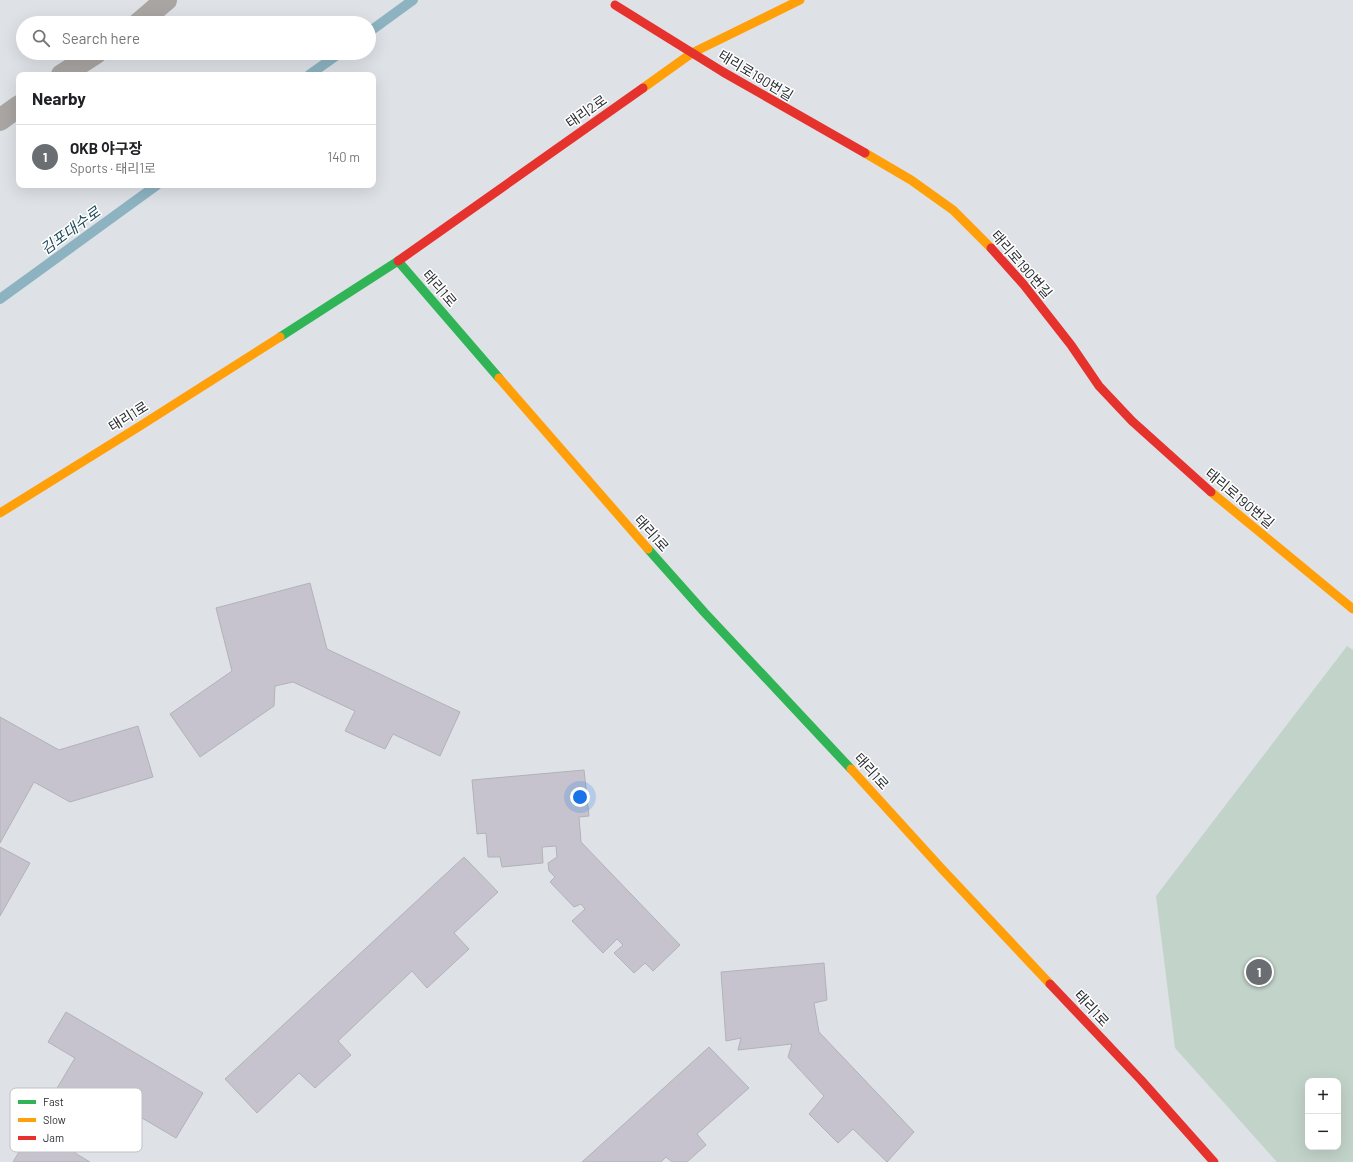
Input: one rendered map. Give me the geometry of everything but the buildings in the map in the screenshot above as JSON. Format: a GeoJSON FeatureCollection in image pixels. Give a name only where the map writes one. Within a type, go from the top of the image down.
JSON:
{"type":"FeatureCollection","features":[{"type":"Feature","properties":{"kind":"street"},"geometry":{"type":"LineString","coordinates":[[147,16],[166,0]]}},
{"type":"Feature","properties":{"kind":"street","name":"태리2로"},"geometry":{"type":"LineString","coordinates":[[398,261],[692,53],[800,0]]}},
{"type":"Feature","properties":{"kind":"street","name":"태리로190번길"},"geometry":{"type":"LineString","coordinates":[[615,5],[788,110],[910,180],[953,210],[992,249],[1024,285],[1071,345],[1099,386],[1132,421],[1206,488],[1353,609]]}},
{"type":"Feature","properties":{"kind":"street"},"geometry":{"type":"LineString","coordinates":[[67,72],[85,60]]}},
{"type":"Feature","properties":{"kind":"street"},"geometry":{"type":"LineString","coordinates":[[0,120],[16,108]]}},
{"type":"Feature","properties":{"kind":"street","name":"태리1로"},"geometry":{"type":"LineString","coordinates":[[0,513],[140,426],[398,261],[587,480],[704,612],[817,731],[941,868],[1140,1080],[1214,1162]]}},
{"type":"Feature","properties":{"kind":"shaded area"},"geometry":{"type":"Polygon","coordinates":[[[1347,646],[1353,650],[1353,1162],[1277,1162],[1175,1048],[1156,896],[1347,646]]]}},
{"type":"Feature","properties":{"kind":"waterway","name":"김포대수로"},"geometry":{"type":"LineString","coordinates":[[376,27],[413,0]]}},
{"type":"Feature","properties":{"kind":"waterway","name":"김포대수로"},"geometry":{"type":"LineString","coordinates":[[313,72],[330,60]]}},
{"type":"Feature","properties":{"kind":"waterway","name":"김포대수로"},"geometry":{"type":"LineString","coordinates":[[0,299],[153,188]]}},
{"type":"Feature","properties":{"kind":"traffic: fast"},"geometry":{"type":"LineString","coordinates":[[280,337],[398,261],[499,378]]}},
{"type":"Feature","properties":{"kind":"traffic: fast"},"geometry":{"type":"LineString","coordinates":[[648,549],[704,612],[851,769]]}},
{"type":"Feature","properties":{"kind":"traffic: slow"},"geometry":{"type":"LineString","coordinates":[[643,88],[692,53],[800,0]]}},
{"type":"Feature","properties":{"kind":"traffic: slow"},"geometry":{"type":"LineString","coordinates":[[865,153],[911,180],[953,210],[991,248]]}},
{"type":"Feature","properties":{"kind":"traffic: slow"},"geometry":{"type":"LineString","coordinates":[[0,513],[280,337]]}},
{"type":"Feature","properties":{"kind":"traffic: slow"},"geometry":{"type":"LineString","coordinates":[[499,378],[648,549]]}},
{"type":"Feature","properties":{"kind":"traffic: slow"},"geometry":{"type":"LineString","coordinates":[[1211,492],[1353,609]]}},
{"type":"Feature","properties":{"kind":"traffic: slow"},"geometry":{"type":"LineString","coordinates":[[851,769],[1050,984]]}},
{"type":"Feature","properties":{"kind":"traffic: jam"},"geometry":{"type":"LineString","coordinates":[[615,5],[723,72],[865,153]]}},
{"type":"Feature","properties":{"kind":"traffic: jam"},"geometry":{"type":"LineString","coordinates":[[398,261],[643,88]]}},
{"type":"Feature","properties":{"kind":"traffic: jam"},"geometry":{"type":"LineString","coordinates":[[991,248],[1024,285],[1071,345],[1099,386],[1132,421],[1211,492]]}},
{"type":"Feature","properties":{"kind":"traffic: jam"},"geometry":{"type":"LineString","coordinates":[[1050,984],[1141,1080],[1214,1162]]}},
{"type":"Feature","properties":{"kind":"place","name":"OKB 야구장"},"geometry":{"type":"Point","coordinates":[1259,972]}}]}
